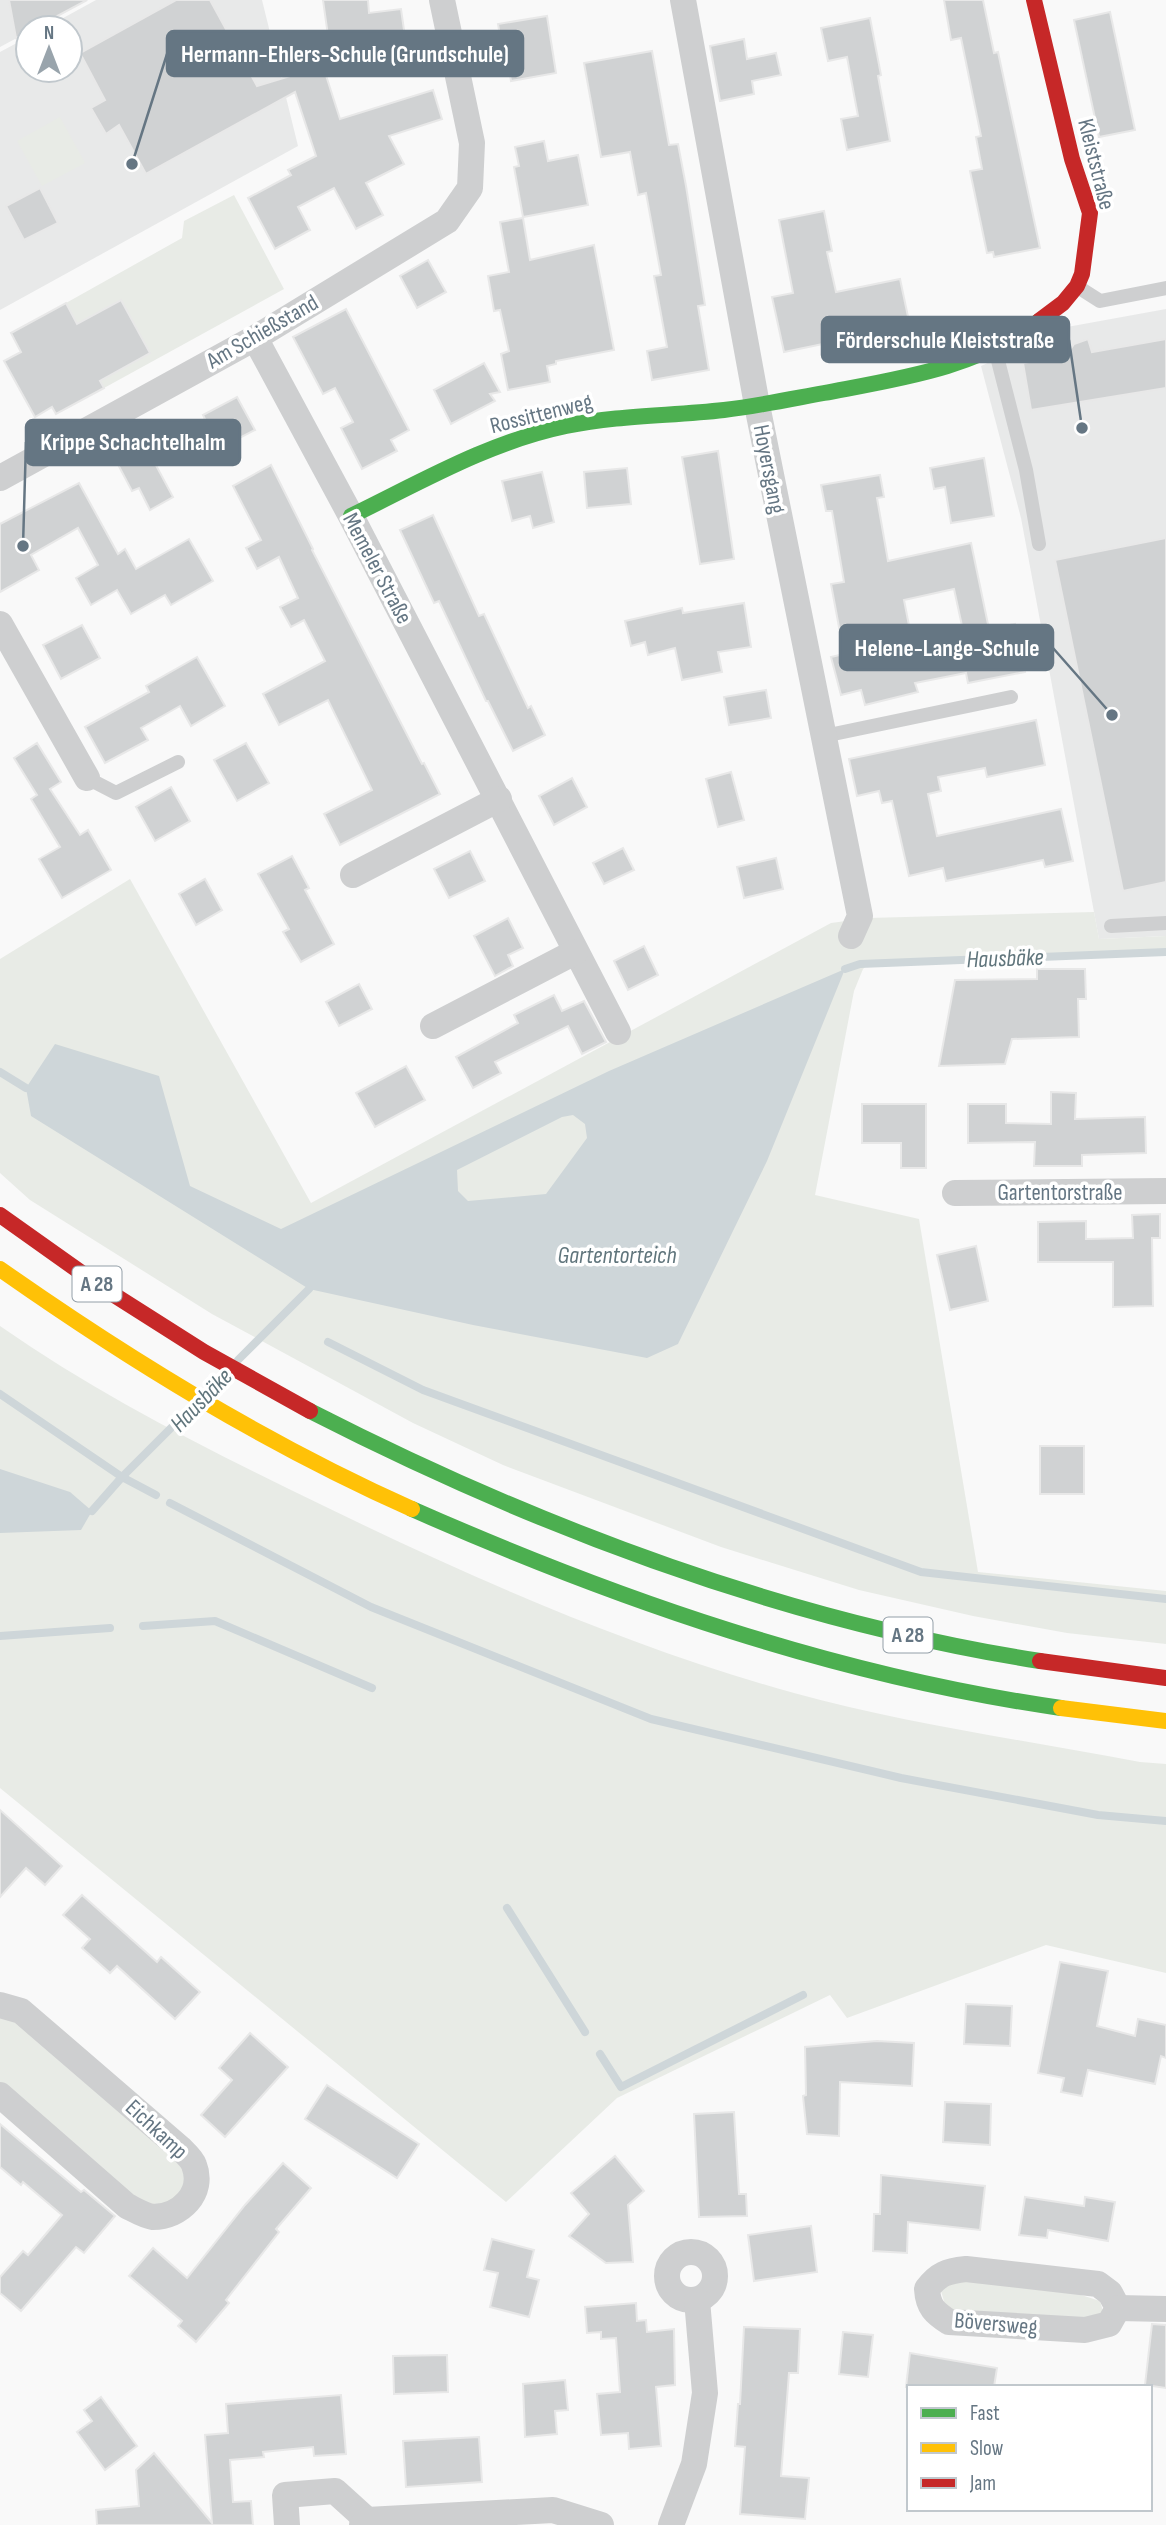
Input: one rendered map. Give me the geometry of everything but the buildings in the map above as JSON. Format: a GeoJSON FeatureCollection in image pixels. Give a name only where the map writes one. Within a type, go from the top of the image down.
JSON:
{"type":"FeatureCollection","features":[{"type":"Feature","properties":{"kind":"main road","name":"Kleiststraße"},"geometry":{"type":"LineString","coordinates":[[1034,0],[1072,159],[1090,213],[1082,274],[1077,286]]}},
{"type":"Feature","properties":{"kind":"main road"},"geometry":{"type":"LineString","coordinates":[[757,405],[914,376],[995,348],[1030,328],[1063,303],[1077,286]]}},
{"type":"Feature","properties":{"kind":"main road","name":"Rossittenweg"},"geometry":{"type":"LineString","coordinates":[[351,516],[484,451],[526,436],[566,426],[637,415],[724,410],[757,405]]}},
{"type":"Feature","properties":{"kind":"main road","name":"A 28"},"geometry":{"type":"LineString","coordinates":[[0,1215],[101,1287],[196,1349],[261,1386],[464,1488],[564,1528],[786,1604],[885,1631],[989,1653],[1166,1678]]}},
{"type":"Feature","properties":{"kind":"main road","name":"A 28"},"geometry":{"type":"LineString","coordinates":[[0,1269],[79,1324],[230,1418],[342,1477],[476,1538],[645,1602],[856,1666],[988,1696],[1166,1721]]}},
{"type":"Feature","properties":{"kind":"main road"},"geometry":{"type":"LineString","coordinates":[[11,1298],[79,1324]]}},
{"type":"Feature","properties":{"kind":"street","name":"Am Schießstand"},"geometry":{"type":"LineString","coordinates":[[0,478],[255,338],[447,221],[470,188],[472,143],[442,0]]}},
{"type":"Feature","properties":{"kind":"street","name":"Hoyersgang"},"geometry":{"type":"LineString","coordinates":[[683,0],[757,405],[860,916],[852,936]]}},
{"type":"Feature","properties":{"kind":"street","name":"Memeler Straße"},"geometry":{"type":"LineString","coordinates":[[255,338],[351,516],[618,1032]]}},
{"type":"Feature","properties":{"kind":"street"},"geometry":{"type":"LineString","coordinates":[[0,624],[88,779]]}},
{"type":"Feature","properties":{"kind":"street"},"geometry":{"type":"LineString","coordinates":[[353,875],[499,799]]}},
{"type":"Feature","properties":{"kind":"street"},"geometry":{"type":"LineString","coordinates":[[433,1026],[575,952]]}},
{"type":"Feature","properties":{"kind":"street","name":"Gartentorstraße"},"geometry":{"type":"LineString","coordinates":[[955,1193],[1166,1191]]}},
{"type":"Feature","properties":{"kind":"street","name":"Eichkamp"},"geometry":{"type":"LineString","coordinates":[[0,2005],[21,2011],[180,2148],[194,2164],[198,2183],[192,2199],[171,2214],[151,2217],[127,2206],[0,2095]]}},
{"type":"Feature","properties":{"kind":"street","name":"Böversweg"},"geometry":{"type":"LineString","coordinates":[[947,2271],[986,2271],[1098,2284],[1110,2293],[1118,2308],[1109,2324],[1085,2330],[950,2322],[934,2312],[927,2289],[934,2279],[947,2271]]}},
{"type":"Feature","properties":{"kind":"street"},"geometry":{"type":"LineString","coordinates":[[671,2525],[694,2464],[705,2393],[697,2300]]}},
{"type":"Feature","properties":{"kind":"street"},"geometry":{"type":"LineString","coordinates":[[1118,2308],[1166,2309]]}},
{"type":"Feature","properties":{"kind":"street"},"geometry":{"type":"LineString","coordinates":[[287,2525],[285,2495],[335,2491],[364,2523],[553,2510],[601,2525]]}},
{"type":"Feature","properties":{"kind":"lane"},"geometry":{"type":"LineString","coordinates":[[1077,286],[1100,301],[1166,288]]}},
{"type":"Feature","properties":{"kind":"lane"},"geometry":{"type":"LineString","coordinates":[[995,348],[1026,470],[1039,544]]}},
{"type":"Feature","properties":{"kind":"lane"},"geometry":{"type":"LineString","coordinates":[[824,736],[1011,697]]}},
{"type":"Feature","properties":{"kind":"lane"},"geometry":{"type":"LineString","coordinates":[[88,779],[116,793],[178,762]]}},
{"type":"Feature","properties":{"kind":"lane"},"geometry":{"type":"LineString","coordinates":[[1111,926],[1166,923]]}},
{"type":"Feature","properties":{"kind":"shaded area"},"geometry":{"type":"Polygon","coordinates":[[[0,0],[88,0],[62,14],[14,14],[14,40],[0,47],[0,0]]]}},
{"type":"Feature","properties":{"kind":"shaded area"},"geometry":{"type":"Polygon","coordinates":[[[96,0],[262,0],[298,146],[0,310],[0,52],[14,44],[14,84],[84,84],[84,14],[70,14],[96,0]]]}},
{"type":"Feature","properties":{"kind":"shaded area"},"geometry":{"type":"Polygon","coordinates":[[[60,117],[85,163],[42,186],[17,141],[60,117]]]}},
{"type":"Feature","properties":{"kind":"shaded area"},"geometry":{"type":"Polygon","coordinates":[[[234,195],[284,289],[104,388],[100,381],[150,353],[121,300],[77,324],[66,303],[182,238],[184,221],[234,195]]]}},
{"type":"Feature","properties":{"kind":"shaded area"},"geometry":{"type":"Polygon","coordinates":[[[1166,309],[1166,936],[1099,939],[1021,518],[981,366],[1067,327],[1166,309]]]}},
{"type":"Feature","properties":{"kind":"shaded area"},"geometry":{"type":"Polygon","coordinates":[[[130,879],[311,1203],[831,923],[868,918],[1094,912],[1099,939],[1166,936],[1166,951],[872,961],[863,969],[854,991],[815,1195],[919,1219],[978,1572],[1166,1591],[1166,1644],[1067,1633],[973,1616],[859,1590],[721,1547],[503,1465],[413,1423],[212,1314],[30,1200],[0,1173],[0,959],[130,879]]]}},
{"type":"Feature","properties":{"kind":"shaded area"},"geometry":{"type":"Polygon","coordinates":[[[0,1326],[118,1400],[240,1465],[439,1560],[614,1634],[733,1675],[836,1704],[966,1731],[1140,1762],[1166,1764],[1166,1973],[1046,1945],[847,2018],[830,1995],[617,2098],[506,2202],[0,1788],[0,1326]]]}},
{"type":"Feature","properties":{"kind":"shaded area"},"geometry":{"type":"Polygon","coordinates":[[[0,2005],[21,2011],[198,2183],[151,2217],[0,2095],[0,2005]]]}},
{"type":"Feature","properties":{"kind":"shaded area"},"geometry":{"type":"Polygon","coordinates":[[[962,2278],[1078,2294],[1100,2301],[1104,2315],[1098,2320],[1012,2319],[946,2308],[941,2291],[947,2282],[962,2278]]]}},
{"type":"Feature","properties":{"kind":"water","name":"Gartentorteich"},"geometry":{"type":"Polygon","coordinates":[[[845,969],[767,1161],[678,1344],[647,1358],[473,1325],[309,1289],[31,1116],[26,1088],[55,1044],[159,1076],[190,1186],[281,1229],[609,1071],[845,969]],[[573,1115],[562,1117],[457,1170],[458,1191],[468,1201],[546,1194],[587,1138],[585,1124],[573,1115]]]}},
{"type":"Feature","properties":{"kind":"water"},"geometry":{"type":"Polygon","coordinates":[[[0,1469],[70,1492],[92,1511],[81,1530],[0,1533],[0,1469]]]}},
{"type":"Feature","properties":{"kind":"waterway","name":"Hausbäke"},"geometry":{"type":"LineString","coordinates":[[845,969],[860,964],[1166,952]]}},
{"type":"Feature","properties":{"kind":"waterway"},"geometry":{"type":"LineString","coordinates":[[0,1072],[26,1088]]}},
{"type":"Feature","properties":{"kind":"waterway","name":"Hausbäke"},"geometry":{"type":"LineString","coordinates":[[238,1360],[309,1289]]}},
{"type":"Feature","properties":{"kind":"waterway"},"geometry":{"type":"LineString","coordinates":[[328,1342],[423,1390],[921,1572],[1166,1599]]}},
{"type":"Feature","properties":{"kind":"waterway"},"geometry":{"type":"LineString","coordinates":[[0,1394],[122,1477],[156,1495]]}},
{"type":"Feature","properties":{"kind":"waterway","name":"Hausbäke"},"geometry":{"type":"LineString","coordinates":[[92,1511],[192,1407]]}},
{"type":"Feature","properties":{"kind":"waterway"},"geometry":{"type":"LineString","coordinates":[[170,1503],[371,1607],[651,1719],[901,1778],[1098,1815],[1166,1821]]}},
{"type":"Feature","properties":{"kind":"waterway"},"geometry":{"type":"LineString","coordinates":[[143,1626],[215,1621],[372,1688]]}},
{"type":"Feature","properties":{"kind":"waterway"},"geometry":{"type":"LineString","coordinates":[[0,1636],[110,1628]]}},
{"type":"Feature","properties":{"kind":"waterway"},"geometry":{"type":"LineString","coordinates":[[507,1908],[585,2032]]}},
{"type":"Feature","properties":{"kind":"waterway"},"geometry":{"type":"LineString","coordinates":[[600,2054],[621,2087],[803,1995]]}},
{"type":"Feature","properties":{"kind":"traffic: fast"},"geometry":{"type":"LineString","coordinates":[[351,516],[456,464],[538,433],[606,420],[749,407],[908,376],[963,361],[990,350],[1039,321]]}},
{"type":"Feature","properties":{"kind":"traffic: fast"},"geometry":{"type":"LineString","coordinates":[[310,1411],[485,1494],[665,1565],[851,1622],[945,1644],[1040,1661]]}},
{"type":"Feature","properties":{"kind":"traffic: fast"},"geometry":{"type":"LineString","coordinates":[[412,1509],[569,1574],[730,1631],[894,1676],[1061,1708]]}},
{"type":"Feature","properties":{"kind":"traffic: slow"},"geometry":{"type":"LineString","coordinates":[[0,1269],[99,1336],[200,1399],[304,1457],[412,1509]]}},
{"type":"Feature","properties":{"kind":"traffic: slow"},"geometry":{"type":"LineString","coordinates":[[1061,1708],[1166,1721]]}},
{"type":"Feature","properties":{"kind":"traffic: jam"},"geometry":{"type":"LineString","coordinates":[[1034,0],[1072,159],[1090,213],[1082,274],[1077,286],[1063,303],[1039,321]]}},
{"type":"Feature","properties":{"kind":"traffic: jam"},"geometry":{"type":"LineString","coordinates":[[0,1215],[100,1286],[204,1352],[310,1411]]}},
{"type":"Feature","properties":{"kind":"traffic: jam"},"geometry":{"type":"LineString","coordinates":[[1040,1661],[1166,1678]]}},
{"type":"Feature","properties":{"kind":"place","name":"Hermann-Ehlers-Schule (Grundschule)"},"geometry":{"type":"Point","coordinates":[132,164]}},
{"type":"Feature","properties":{"kind":"place","name":"Förderschule Kleiststraße"},"geometry":{"type":"Point","coordinates":[1082,428]}},
{"type":"Feature","properties":{"kind":"place","name":"Krippe Schachtelhalm"},"geometry":{"type":"Point","coordinates":[23,546]}},
{"type":"Feature","properties":{"kind":"place","name":"Helene-Lange-Schule"},"geometry":{"type":"Point","coordinates":[1112,715]}}]}
